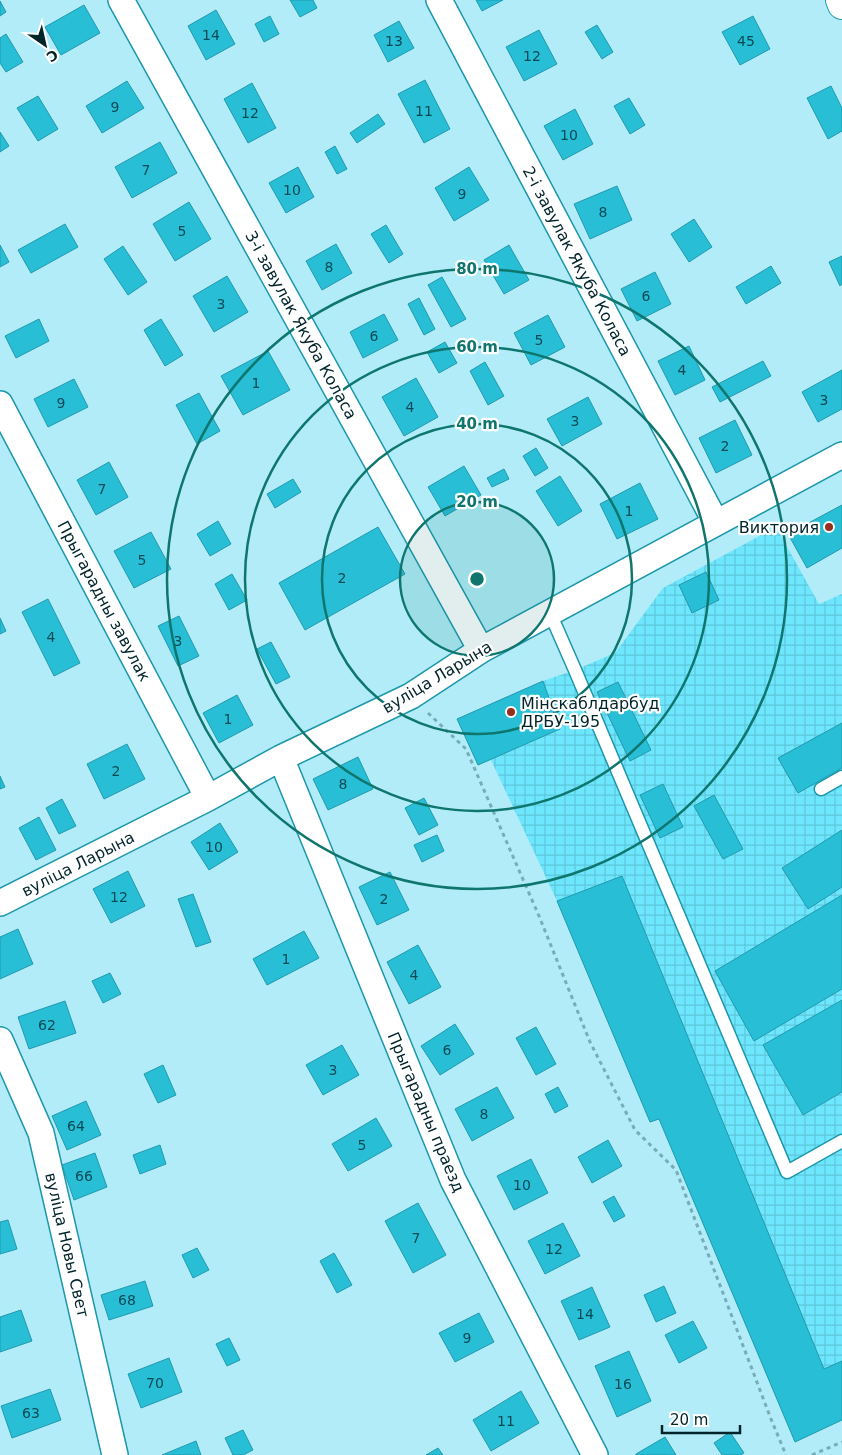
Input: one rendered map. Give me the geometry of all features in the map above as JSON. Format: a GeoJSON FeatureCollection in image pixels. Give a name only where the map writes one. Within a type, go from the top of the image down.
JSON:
{"type":"FeatureCollection","features":[{"type":"Feature","properties":{"kind":"street","name":"3-і завулак Якуба Коласа"},"geometry":{"type":"LineString","coordinates":[[122,0],[481,650]]}},
{"type":"Feature","properties":{"kind":"street","name":"2-і завулак Якуба Коласа"},"geometry":{"type":"LineString","coordinates":[[439,0],[716,523]]}},
{"type":"Feature","properties":{"kind":"street"},"geometry":{"type":"LineString","coordinates":[[840,0],[842,5]]}},
{"type":"Feature","properties":{"kind":"street","name":"Прыгарадны завулак"},"geometry":{"type":"LineString","coordinates":[[0,404],[208,798]]}},
{"type":"Feature","properties":{"kind":"street","name":"вуліца Ларына"},"geometry":{"type":"LineString","coordinates":[[0,903],[208,798],[281,758],[411,696],[481,650],[842,455]]}},
{"type":"Feature","properties":{"kind":"street","name":"Прыгарадны праезд"},"geometry":{"type":"LineString","coordinates":[[281,758],[453,1180],[596,1455]]}},
{"type":"Feature","properties":{"kind":"street","name":"вуліца Новы Свет"},"geometry":{"type":"LineString","coordinates":[[0,1040],[41,1134],[115,1455]]}},
{"type":"Feature","properties":{"kind":"lane"},"geometry":{"type":"LineString","coordinates":[[550,613],[787,1172],[842,1140]]}},
{"type":"Feature","properties":{"kind":"lane"},"geometry":{"type":"LineString","coordinates":[[821,789],[842,777]]}},
{"type":"Feature","properties":{"kind":"path"},"geometry":{"type":"LineString","coordinates":[[411,696],[466,749],[535,907],[590,1042],[635,1130],[676,1170],[786,1455]]}},
{"type":"Feature","properties":{"kind":"path"},"geometry":{"type":"LineString","coordinates":[[812,1455],[842,1442]]}},
{"type":"Feature","properties":{"kind":"shaded area"},"geometry":{"type":"Polygon","coordinates":[[[776,527],[819,604],[842,594],[842,1420],[795,1442],[659,1119],[650,1122],[557,901],[491,760],[478,765],[457,719],[543,681],[615,653],[663,588],[776,527]]]}},
{"type":"Feature","properties":{"kind":"building"},"geometry":{"type":"Polygon","coordinates":[[[290,0],[313,0],[317,8],[300,17],[290,0]]]}},
{"type":"Feature","properties":{"kind":"building"},"geometry":{"type":"Polygon","coordinates":[[[476,0],[503,0],[482,11],[476,0]]]}},
{"type":"Feature","properties":{"kind":"building"},"geometry":{"type":"Polygon","coordinates":[[[0,1],[6,12],[0,16],[0,1]]]}},
{"type":"Feature","properties":{"kind":"building"},"geometry":{"type":"Polygon","coordinates":[[[84,5],[100,33],[61,55],[45,27],[84,5]]]}},
{"type":"Feature","properties":{"kind":"building"},"geometry":{"type":"Polygon","coordinates":[[[216,10],[235,44],[206,60],[188,26],[216,10]]]}},
{"type":"Feature","properties":{"kind":"building"},"geometry":{"type":"Polygon","coordinates":[[[270,16],[279,34],[264,42],[255,24],[270,16]]]}},
{"type":"Feature","properties":{"kind":"building"},"geometry":{"type":"Polygon","coordinates":[[[753,16],[770,49],[740,65],[722,32],[753,16]]]}},
{"type":"Feature","properties":{"kind":"building"},"geometry":{"type":"Polygon","coordinates":[[[399,21],[414,48],[388,62],[374,35],[399,21]]]}},
{"type":"Feature","properties":{"kind":"building"},"geometry":{"type":"Polygon","coordinates":[[[597,25],[613,52],[602,59],[585,32],[597,25]]]}},
{"type":"Feature","properties":{"kind":"building"},"geometry":{"type":"Polygon","coordinates":[[[539,30],[557,64],[524,81],[506,47],[539,30]]]}},
{"type":"Feature","properties":{"kind":"building"},"geometry":{"type":"Polygon","coordinates":[[[6,34],[23,62],[6,72],[0,63],[0,38],[6,34]]]}},
{"type":"Feature","properties":{"kind":"building"},"geometry":{"type":"Polygon","coordinates":[[[425,80],[450,129],[424,143],[398,94],[425,80]]]}},
{"type":"Feature","properties":{"kind":"building"},"geometry":{"type":"Polygon","coordinates":[[[127,81],[144,108],[102,133],[86,106],[127,81]]]}},
{"type":"Feature","properties":{"kind":"building"},"geometry":{"type":"Polygon","coordinates":[[[252,83],[276,128],[248,143],[224,99],[252,83]]]}},
{"type":"Feature","properties":{"kind":"building"},"geometry":{"type":"Polygon","coordinates":[[[831,86],[842,108],[842,131],[828,139],[807,98],[831,86]]]}},
{"type":"Feature","properties":{"kind":"building"},"geometry":{"type":"Polygon","coordinates":[[[38,96],[58,129],[38,141],[17,108],[38,96]]]}},
{"type":"Feature","properties":{"kind":"building"},"geometry":{"type":"Polygon","coordinates":[[[629,98],[645,125],[630,134],[614,106],[629,98]]]}},
{"type":"Feature","properties":{"kind":"building"},"geometry":{"type":"Polygon","coordinates":[[[575,109],[593,144],[563,160],[544,126],[575,109]]]}},
{"type":"Feature","properties":{"kind":"building"},"geometry":{"type":"Polygon","coordinates":[[[378,114],[385,124],[357,143],[350,133],[378,114]]]}},
{"type":"Feature","properties":{"kind":"building"},"geometry":{"type":"Polygon","coordinates":[[[0,132],[9,146],[0,152],[0,132]]]}},
{"type":"Feature","properties":{"kind":"building"},"geometry":{"type":"Polygon","coordinates":[[[160,142],[177,173],[132,198],[115,167],[160,142]]]}},
{"type":"Feature","properties":{"kind":"building"},"geometry":{"type":"Polygon","coordinates":[[[335,146],[347,169],[337,174],[325,152],[335,146]]]}},
{"type":"Feature","properties":{"kind":"building"},"geometry":{"type":"Polygon","coordinates":[[[298,167],[314,197],[286,213],[269,183],[298,167]]]}},
{"type":"Feature","properties":{"kind":"building"},"geometry":{"type":"Polygon","coordinates":[[[469,167],[489,200],[454,221],[435,188],[469,167]]]}},
{"type":"Feature","properties":{"kind":"building"},"geometry":{"type":"Polygon","coordinates":[[[617,186],[632,220],[590,239],[574,204],[617,186]]]}},
{"type":"Feature","properties":{"kind":"building"},"geometry":{"type":"Polygon","coordinates":[[[189,202],[211,239],[175,261],[153,224],[189,202]]]}},
{"type":"Feature","properties":{"kind":"building"},"geometry":{"type":"Polygon","coordinates":[[[694,219],[712,247],[689,262],[671,234],[694,219]]]}},
{"type":"Feature","properties":{"kind":"building"},"geometry":{"type":"Polygon","coordinates":[[[65,224],[78,247],[31,273],[18,250],[65,224]]]}},
{"type":"Feature","properties":{"kind":"building"},"geometry":{"type":"Polygon","coordinates":[[[386,225],[403,254],[389,263],[371,234],[386,225]]]}},
{"type":"Feature","properties":{"kind":"building"},"geometry":{"type":"Polygon","coordinates":[[[336,244],[352,273],[322,290],[306,261],[336,244]]]}},
{"type":"Feature","properties":{"kind":"building"},"geometry":{"type":"Polygon","coordinates":[[[0,245],[9,262],[0,267],[0,245]]]}},
{"type":"Feature","properties":{"kind":"building"},"geometry":{"type":"Polygon","coordinates":[[[509,245],[529,280],[504,294],[484,260],[509,245]]]}},
{"type":"Feature","properties":{"kind":"building"},"geometry":{"type":"Polygon","coordinates":[[[123,246],[147,282],[128,295],[104,259],[123,246]]]}},
{"type":"Feature","properties":{"kind":"building"},"geometry":{"type":"Polygon","coordinates":[[[842,256],[842,284],[840,286],[829,262],[842,256]]]}},
{"type":"Feature","properties":{"kind":"building"},"geometry":{"type":"Polygon","coordinates":[[[771,266],[781,283],[746,304],[736,287],[771,266]]]}},
{"type":"Feature","properties":{"kind":"building"},"geometry":{"type":"Polygon","coordinates":[[[655,272],[671,304],[637,321],[621,289],[655,272]]]}},
{"type":"Feature","properties":{"kind":"building"},"geometry":{"type":"Polygon","coordinates":[[[227,276],[248,312],[214,332],[193,296],[227,276]]]}},
{"type":"Feature","properties":{"kind":"building"},"geometry":{"type":"Polygon","coordinates":[[[442,277],[466,319],[451,327],[428,285],[442,277]]]}},
{"type":"Feature","properties":{"kind":"building"},"geometry":{"type":"Polygon","coordinates":[[[419,298],[435,329],[424,335],[408,304],[419,298]]]}},
{"type":"Feature","properties":{"kind":"building"},"geometry":{"type":"Polygon","coordinates":[[[384,314],[398,340],[363,358],[350,332],[384,314]]]}},
{"type":"Feature","properties":{"kind":"building"},"geometry":{"type":"Polygon","coordinates":[[[548,315],[565,347],[531,365],[514,333],[548,315]]]}},
{"type":"Feature","properties":{"kind":"building"},"geometry":{"type":"Polygon","coordinates":[[[39,319],[49,341],[16,358],[5,336],[39,319]]]}},
{"type":"Feature","properties":{"kind":"building"},"geometry":{"type":"Polygon","coordinates":[[[161,319],[183,355],[165,366],[144,330],[161,319]]]}},
{"type":"Feature","properties":{"kind":"building"},"geometry":{"type":"Polygon","coordinates":[[[445,342],[457,363],[439,373],[427,352],[445,342]]]}},
{"type":"Feature","properties":{"kind":"building"},"geometry":{"type":"Polygon","coordinates":[[[689,346],[705,380],[675,395],[658,361],[689,346]]]}},
{"type":"Feature","properties":{"kind":"building"},"geometry":{"type":"Polygon","coordinates":[[[268,351],[290,390],[243,415],[221,376],[268,351]]]}},
{"type":"Feature","properties":{"kind":"building"},"geometry":{"type":"Polygon","coordinates":[[[763,361],[771,376],[720,402],[712,387],[763,361]]]}},
{"type":"Feature","properties":{"kind":"building"},"geometry":{"type":"Polygon","coordinates":[[[485,362],[504,396],[488,405],[470,371],[485,362]]]}},
{"type":"Feature","properties":{"kind":"building"},"geometry":{"type":"Polygon","coordinates":[[[842,370],[842,409],[818,422],[802,392],[842,370]]]}},
{"type":"Feature","properties":{"kind":"building"},"geometry":{"type":"Polygon","coordinates":[[[416,378],[438,417],[404,436],[382,397],[416,378]]]}},
{"type":"Feature","properties":{"kind":"building"},"geometry":{"type":"Polygon","coordinates":[[[74,379],[88,407],[48,427],[34,399],[74,379]]]}},
{"type":"Feature","properties":{"kind":"building"},"geometry":{"type":"Polygon","coordinates":[[[199,393],[220,431],[197,444],[176,405],[199,393]]]}},
{"type":"Feature","properties":{"kind":"building"},"geometry":{"type":"Polygon","coordinates":[[[588,397],[602,424],[562,446],[547,419],[588,397]]]}},
{"type":"Feature","properties":{"kind":"building"},"geometry":{"type":"Polygon","coordinates":[[[735,420],[752,455],[716,473],[699,438],[735,420]]]}},
{"type":"Feature","properties":{"kind":"building"},"geometry":{"type":"Polygon","coordinates":[[[536,448],[548,468],[535,476],[523,456],[536,448]]]}},
{"type":"Feature","properties":{"kind":"building"},"geometry":{"type":"Polygon","coordinates":[[[109,462],[128,497],[96,515],[77,480],[109,462]]]}},
{"type":"Feature","properties":{"kind":"building"},"geometry":{"type":"Polygon","coordinates":[[[464,466],[481,495],[445,516],[428,487],[464,466]]]}},
{"type":"Feature","properties":{"kind":"building"},"geometry":{"type":"Polygon","coordinates":[[[504,469],[509,479],[492,487],[487,478],[504,469]]]}},
{"type":"Feature","properties":{"kind":"building"},"geometry":{"type":"Polygon","coordinates":[[[560,476],[582,511],[558,526],[536,491],[560,476]]]}},
{"type":"Feature","properties":{"kind":"building"},"geometry":{"type":"Polygon","coordinates":[[[293,479],[301,492],[275,508],[267,494],[293,479]]]}},
{"type":"Feature","properties":{"kind":"building"},"geometry":{"type":"Polygon","coordinates":[[[640,483],[658,519],[617,539],[600,504],[640,483]]]}},
{"type":"Feature","properties":{"kind":"building"},"geometry":{"type":"Polygon","coordinates":[[[842,505],[842,548],[807,568],[788,534],[842,505]]]}},
{"type":"Feature","properties":{"kind":"building"},"geometry":{"type":"Polygon","coordinates":[[[218,521],[231,544],[210,556],[197,534],[218,521]]]}},
{"type":"Feature","properties":{"kind":"building"},"geometry":{"type":"Polygon","coordinates":[[[378,527],[405,574],[305,630],[279,583],[378,527]]]}},
{"type":"Feature","properties":{"kind":"building"},"geometry":{"type":"Polygon","coordinates":[[[151,532],[171,569],[134,588],[114,551],[151,532]]]}},
{"type":"Feature","properties":{"kind":"building"},"geometry":{"type":"Polygon","coordinates":[[[706,572],[719,600],[692,613],[679,585],[706,572]]]}},
{"type":"Feature","properties":{"kind":"building"},"geometry":{"type":"Polygon","coordinates":[[[232,574],[247,600],[229,610],[215,584],[232,574]]]}},
{"type":"Feature","properties":{"kind":"building"},"geometry":{"type":"Polygon","coordinates":[[[48,599],[80,663],[54,676],[22,612],[48,599]]]}},
{"type":"Feature","properties":{"kind":"building"},"geometry":{"type":"Polygon","coordinates":[[[179,616],[199,656],[178,666],[158,626],[179,616]]]}},
{"type":"Feature","properties":{"kind":"building"},"geometry":{"type":"Polygon","coordinates":[[[0,618],[6,631],[0,634],[0,618]]]}},
{"type":"Feature","properties":{"kind":"building"},"geometry":{"type":"Polygon","coordinates":[[[271,642],[290,677],[276,684],[257,649],[271,642]]]}},
{"type":"Feature","properties":{"kind":"building"},"geometry":{"type":"Polygon","coordinates":[[[543,681],[560,729],[478,765],[457,719],[543,681]]]}},
{"type":"Feature","properties":{"kind":"building"},"geometry":{"type":"Polygon","coordinates":[[[618,682],[651,750],[630,761],[597,692],[618,682]]]}},
{"type":"Feature","properties":{"kind":"building"},"geometry":{"type":"Polygon","coordinates":[[[237,695],[253,725],[219,743],[203,713],[237,695]]]}},
{"type":"Feature","properties":{"kind":"building"},"geometry":{"type":"Polygon","coordinates":[[[842,723],[842,768],[798,793],[778,758],[842,723]]]}},
{"type":"Feature","properties":{"kind":"building"},"geometry":{"type":"Polygon","coordinates":[[[127,744],[145,779],[104,799],[87,764],[127,744]]]}},
{"type":"Feature","properties":{"kind":"building"},"geometry":{"type":"Polygon","coordinates":[[[358,757],[373,789],[328,810],[313,779],[358,757]]]}},
{"type":"Feature","properties":{"kind":"building"},"geometry":{"type":"Polygon","coordinates":[[[0,776],[5,787],[0,789],[0,776]]]}},
{"type":"Feature","properties":{"kind":"building"},"geometry":{"type":"Polygon","coordinates":[[[663,784],[683,827],[660,838],[640,795],[663,784]]]}},
{"type":"Feature","properties":{"kind":"building"},"geometry":{"type":"Polygon","coordinates":[[[714,795],[743,849],[723,859],[694,806],[714,795]]]}},
{"type":"Feature","properties":{"kind":"building"},"geometry":{"type":"Polygon","coordinates":[[[424,798],[438,825],[419,835],[405,808],[424,798]]]}},
{"type":"Feature","properties":{"kind":"building"},"geometry":{"type":"Polygon","coordinates":[[[62,799],[76,826],[59,834],[46,808],[62,799]]]}},
{"type":"Feature","properties":{"kind":"building"},"geometry":{"type":"Polygon","coordinates":[[[39,817],[56,850],[36,860],[19,828],[39,817]]]}},
{"type":"Feature","properties":{"kind":"building"},"geometry":{"type":"Polygon","coordinates":[[[220,823],[238,852],[209,870],[191,842],[220,823]]]}},
{"type":"Feature","properties":{"kind":"building"},"geometry":{"type":"Polygon","coordinates":[[[842,830],[842,887],[808,909],[782,868],[842,830]]]}},
{"type":"Feature","properties":{"kind":"building"},"geometry":{"type":"Polygon","coordinates":[[[437,835],[444,851],[422,862],[414,845],[437,835]]]}},
{"type":"Feature","properties":{"kind":"building"},"geometry":{"type":"Polygon","coordinates":[[[128,871],[145,906],[111,923],[93,889],[128,871]]]}},
{"type":"Feature","properties":{"kind":"building"},"geometry":{"type":"Polygon","coordinates":[[[390,872],[409,910],[377,925],[359,887],[390,872]]]}},
{"type":"Feature","properties":{"kind":"building"},"geometry":{"type":"Polygon","coordinates":[[[622,876],[824,1369],[842,1361],[842,1420],[795,1442],[659,1119],[650,1122],[557,901],[622,876]]]}},
{"type":"Feature","properties":{"kind":"building"},"geometry":{"type":"Polygon","coordinates":[[[193,894],[211,942],[196,947],[178,899],[193,894]]]}},
{"type":"Feature","properties":{"kind":"building"},"geometry":{"type":"Polygon","coordinates":[[[842,895],[842,989],[754,1041],[715,971],[842,895]]]}},
{"type":"Feature","properties":{"kind":"building"},"geometry":{"type":"Polygon","coordinates":[[[18,929],[33,964],[0,979],[0,937],[18,929]]]}},
{"type":"Feature","properties":{"kind":"building"},"geometry":{"type":"Polygon","coordinates":[[[304,931],[319,958],[267,985],[253,959],[304,931]]]}},
{"type":"Feature","properties":{"kind":"building"},"geometry":{"type":"Polygon","coordinates":[[[418,945],[441,987],[409,1004],[387,962],[418,945]]]}},
{"type":"Feature","properties":{"kind":"building"},"geometry":{"type":"Polygon","coordinates":[[[110,973],[121,994],[103,1003],[92,981],[110,973]]]}},
{"type":"Feature","properties":{"kind":"building"},"geometry":{"type":"Polygon","coordinates":[[[842,1000],[842,1092],[803,1115],[763,1045],[842,1000]]]}},
{"type":"Feature","properties":{"kind":"building"},"geometry":{"type":"Polygon","coordinates":[[[65,1001],[76,1033],[29,1049],[18,1017],[65,1001]]]}},
{"type":"Feature","properties":{"kind":"building"},"geometry":{"type":"Polygon","coordinates":[[[455,1024],[474,1054],[440,1075],[421,1046],[455,1024]]]}},
{"type":"Feature","properties":{"kind":"building"},"geometry":{"type":"Polygon","coordinates":[[[536,1027],[556,1064],[536,1075],[516,1038],[536,1027]]]}},
{"type":"Feature","properties":{"kind":"building"},"geometry":{"type":"Polygon","coordinates":[[[342,1045],[359,1075],[323,1095],[306,1065],[342,1045]]]}},
{"type":"Feature","properties":{"kind":"building"},"geometry":{"type":"Polygon","coordinates":[[[163,1065],[176,1095],[158,1103],[144,1074],[163,1065]]]}},
{"type":"Feature","properties":{"kind":"building"},"geometry":{"type":"Polygon","coordinates":[[[497,1087],[514,1118],[472,1141],[455,1109],[497,1087]]]}},
{"type":"Feature","properties":{"kind":"building"},"geometry":{"type":"Polygon","coordinates":[[[558,1087],[568,1106],[555,1113],[545,1094],[558,1087]]]}},
{"type":"Feature","properties":{"kind":"building"},"geometry":{"type":"Polygon","coordinates":[[[86,1101],[101,1135],[67,1150],[52,1116],[86,1101]]]}},
{"type":"Feature","properties":{"kind":"building"},"geometry":{"type":"Polygon","coordinates":[[[376,1118],[392,1146],[348,1171],[332,1144],[376,1118]]]}},
{"type":"Feature","properties":{"kind":"building"},"geometry":{"type":"Polygon","coordinates":[[[608,1140],[622,1166],[592,1183],[578,1157],[608,1140]]]}},
{"type":"Feature","properties":{"kind":"building"},"geometry":{"type":"Polygon","coordinates":[[[160,1145],[166,1164],[140,1174],[133,1155],[160,1145]]]}},
{"type":"Feature","properties":{"kind":"building"},"geometry":{"type":"Polygon","coordinates":[[[95,1153],[107,1187],[74,1200],[62,1165],[95,1153]]]}},
{"type":"Feature","properties":{"kind":"building"},"geometry":{"type":"Polygon","coordinates":[[[531,1159],[548,1193],[514,1210],[497,1176],[531,1159]]]}},
{"type":"Feature","properties":{"kind":"building"},"geometry":{"type":"Polygon","coordinates":[[[614,1196],[625,1216],[614,1222],[603,1202],[614,1196]]]}},
{"type":"Feature","properties":{"kind":"building"},"geometry":{"type":"Polygon","coordinates":[[[418,1203],[446,1255],[413,1273],[385,1221],[418,1203]]]}},
{"type":"Feature","properties":{"kind":"building"},"geometry":{"type":"Polygon","coordinates":[[[8,1220],[17,1249],[0,1254],[0,1222],[8,1220]]]}},
{"type":"Feature","properties":{"kind":"building"},"geometry":{"type":"Polygon","coordinates":[[[563,1223],[580,1256],[545,1274],[528,1241],[563,1223]]]}},
{"type":"Feature","properties":{"kind":"building"},"geometry":{"type":"Polygon","coordinates":[[[197,1248],[209,1270],[193,1278],[182,1255],[197,1248]]]}},
{"type":"Feature","properties":{"kind":"building"},"geometry":{"type":"Polygon","coordinates":[[[334,1253],[352,1285],[337,1293],[320,1261],[334,1253]]]}},
{"type":"Feature","properties":{"kind":"building"},"geometry":{"type":"Polygon","coordinates":[[[145,1281],[153,1306],[109,1320],[101,1295],[145,1281]]]}},
{"type":"Feature","properties":{"kind":"building"},"geometry":{"type":"Polygon","coordinates":[[[664,1286],[676,1313],[656,1322],[644,1295],[664,1286]]]}},
{"type":"Feature","properties":{"kind":"building"},"geometry":{"type":"Polygon","coordinates":[[[592,1287],[610,1327],[579,1340],[561,1301],[592,1287]]]}},
{"type":"Feature","properties":{"kind":"building"},"geometry":{"type":"Polygon","coordinates":[[[21,1310],[32,1341],[0,1352],[0,1317],[21,1310]]]}},
{"type":"Feature","properties":{"kind":"building"},"geometry":{"type":"Polygon","coordinates":[[[479,1313],[494,1342],[455,1362],[439,1333],[479,1313]]]}},
{"type":"Feature","properties":{"kind":"building"},"geometry":{"type":"Polygon","coordinates":[[[693,1321],[707,1348],[679,1363],[665,1335],[693,1321]]]}},
{"type":"Feature","properties":{"kind":"building"},"geometry":{"type":"Polygon","coordinates":[[[229,1338],[240,1360],[227,1366],[216,1344],[229,1338]]]}},
{"type":"Feature","properties":{"kind":"building"},"geometry":{"type":"Polygon","coordinates":[[[629,1351],[651,1401],[617,1417],[595,1366],[629,1351]]]}},
{"type":"Feature","properties":{"kind":"building"},"geometry":{"type":"Polygon","coordinates":[[[169,1358],[182,1392],[141,1408],[128,1374],[169,1358]]]}},
{"type":"Feature","properties":{"kind":"building"},"geometry":{"type":"Polygon","coordinates":[[[50,1389],[61,1420],[12,1438],[1,1406],[50,1389]]]}},
{"type":"Feature","properties":{"kind":"building"},"geometry":{"type":"Polygon","coordinates":[[[521,1391],[539,1423],[491,1451],[473,1420],[521,1391]]]}},
{"type":"Feature","properties":{"kind":"building"},"geometry":{"type":"Polygon","coordinates":[[[243,1430],[253,1450],[243,1455],[233,1455],[225,1438],[243,1430]]]}},
{"type":"Feature","properties":{"kind":"building"},"geometry":{"type":"Polygon","coordinates":[[[730,1432],[744,1453],[741,1455],[722,1455],[714,1443],[730,1432]]]}},
{"type":"Feature","properties":{"kind":"building"},"geometry":{"type":"Polygon","coordinates":[[[665,1437],[676,1455],[636,1455],[636,1454],[665,1437]]]}},
{"type":"Feature","properties":{"kind":"building"},"geometry":{"type":"Polygon","coordinates":[[[196,1441],[201,1455],[162,1455],[196,1441]]]}},
{"type":"Feature","properties":{"kind":"building"},"geometry":{"type":"Polygon","coordinates":[[[438,1448],[443,1455],[426,1455],[438,1448]]]}},
{"type":"Feature","properties":{"kind":"place","name":"Виктория"},"geometry":{"type":"Point","coordinates":[829,527]}},
{"type":"Feature","properties":{"kind":"place","name":"Мінскаблдарбуд ДРБУ-195"},"geometry":{"type":"Point","coordinates":[511,712]}}]}
